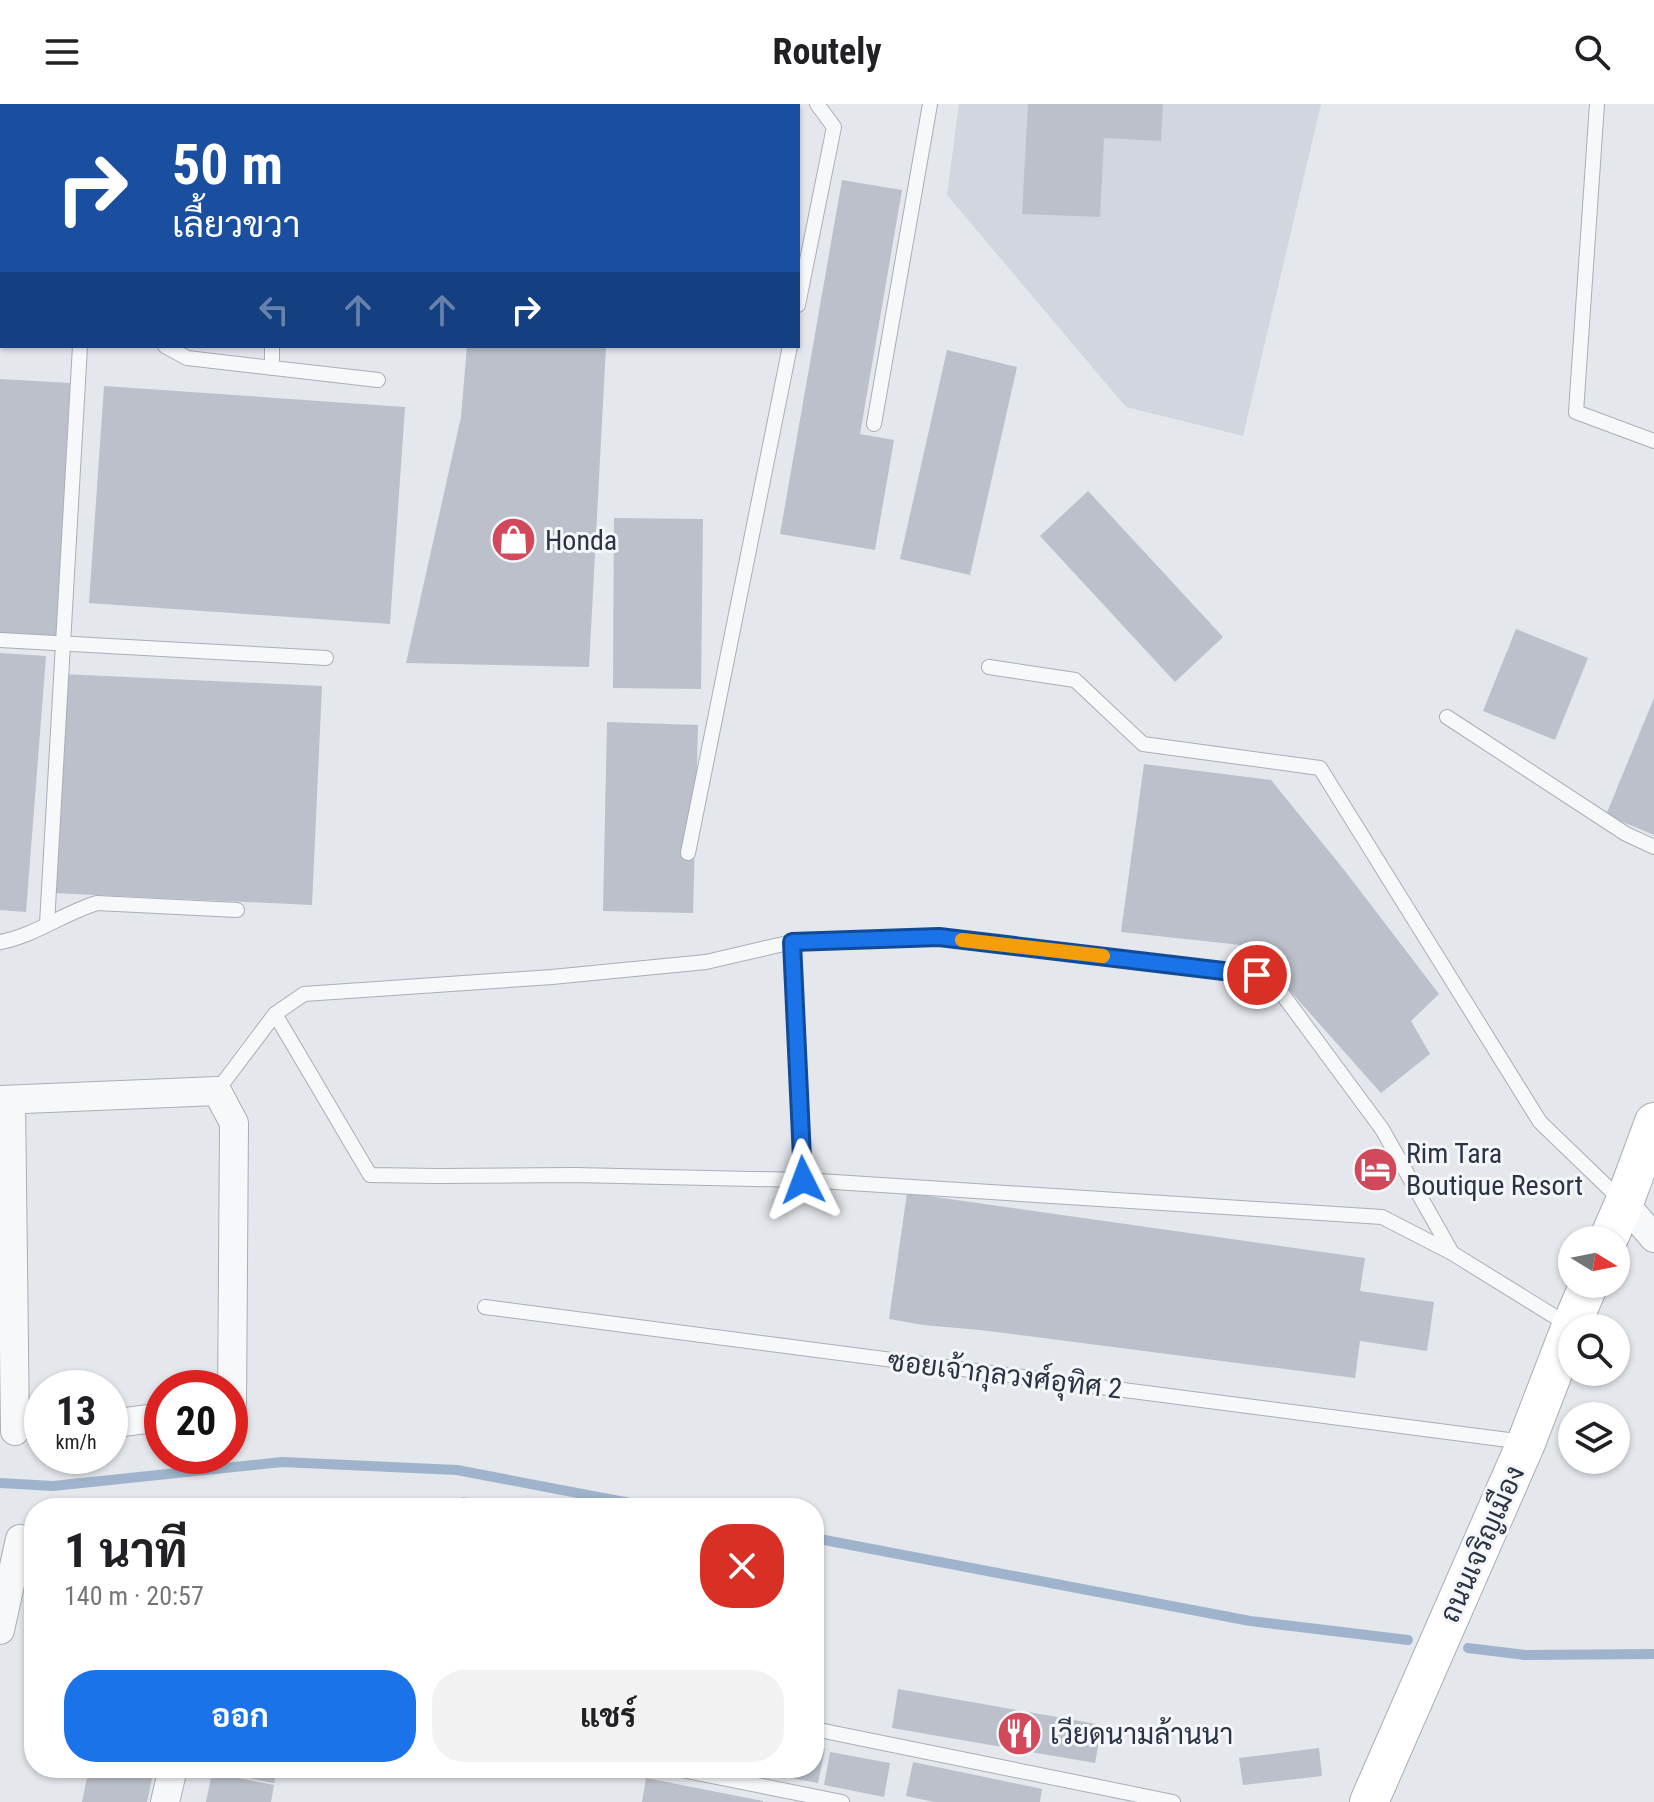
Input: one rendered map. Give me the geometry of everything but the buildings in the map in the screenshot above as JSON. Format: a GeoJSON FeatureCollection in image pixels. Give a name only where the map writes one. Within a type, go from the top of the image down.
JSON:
{"type":"FeatureCollection","features":[{"type":"Feature","properties":{"kind":"main road"},"geometry":{"type":"LineString","coordinates":[[1614,1226],[1654,1122]]}},
{"type":"Feature","properties":{"kind":"main road","name":"ถนนเจริญเมือง"},"geometry":{"type":"LineString","coordinates":[[1369,1802],[1526,1443],[1558,1360]]}},
{"type":"Feature","properties":{"kind":"street"},"geometry":{"type":"LineString","coordinates":[[19,1431],[6,1100],[217,1091],[234,1123],[232,1370]]}},
{"type":"Feature","properties":{"kind":"street"},"geometry":{"type":"LineString","coordinates":[[1624,1203],[1654,1238]]}},
{"type":"Feature","properties":{"kind":"street"},"geometry":{"type":"LineString","coordinates":[[0,1630],[20,1539]]}},
{"type":"Feature","properties":{"kind":"street"},"geometry":{"type":"LineString","coordinates":[[165,1802],[171,1778]]}},
{"type":"Feature","properties":{"kind":"lane"},"geometry":{"type":"LineString","coordinates":[[800,295],[834,127],[817,104]]}},
{"type":"Feature","properties":{"kind":"lane"},"geometry":{"type":"LineString","coordinates":[[874,424],[930,104]]}},
{"type":"Feature","properties":{"kind":"lane"},"geometry":{"type":"LineString","coordinates":[[1597,104],[1576,412],[1654,441]]}},
{"type":"Feature","properties":{"kind":"lane"},"geometry":{"type":"LineString","coordinates":[[47,924],[80,348]]}},
{"type":"Feature","properties":{"kind":"lane"},"geometry":{"type":"LineString","coordinates":[[169,348],[187,358],[378,380]]}},
{"type":"Feature","properties":{"kind":"lane"},"geometry":{"type":"LineString","coordinates":[[272,348],[272,368]]}},
{"type":"Feature","properties":{"kind":"lane"},"geometry":{"type":"LineString","coordinates":[[688,853],[790,348]]}},
{"type":"Feature","properties":{"kind":"lane"},"geometry":{"type":"LineString","coordinates":[[0,640],[326,658]]}},
{"type":"Feature","properties":{"kind":"lane"},"geometry":{"type":"LineString","coordinates":[[989,667],[1075,680],[1143,744],[1320,768],[1540,1122],[1624,1203]]}},
{"type":"Feature","properties":{"kind":"lane"},"geometry":{"type":"LineString","coordinates":[[1447,717],[1626,834],[1654,847]]}},
{"type":"Feature","properties":{"kind":"lane"},"geometry":{"type":"LineString","coordinates":[[0,942],[47,924],[75,909],[97,903],[237,910]]}},
{"type":"Feature","properties":{"kind":"lane"},"geometry":{"type":"LineString","coordinates":[[217,1091],[275,1014],[304,994],[552,977],[706,962],[792,942],[939,937],[1257,975],[1283,995],[1382,1129],[1452,1253]]}},
{"type":"Feature","properties":{"kind":"lane"},"geometry":{"type":"LineString","coordinates":[[792,942],[803,1180]]}},
{"type":"Feature","properties":{"kind":"lane"},"geometry":{"type":"LineString","coordinates":[[275,1014],[370,1175],[583,1175],[803,1180],[1382,1217],[1452,1253],[1558,1318]]}},
{"type":"Feature","properties":{"kind":"lane","name":"ซอยเจ้ากุลวงศ์อุทิศ 2"},"geometry":{"type":"LineString","coordinates":[[485,1307],[1526,1443]]}},
{"type":"Feature","properties":{"kind":"lane"},"geometry":{"type":"LineString","coordinates":[[824,1731],[1173,1802]]}},
{"type":"Feature","properties":{"kind":"lane"},"geometry":{"type":"LineString","coordinates":[[722,1778],[842,1802]]}},
{"type":"Feature","properties":{"kind":"shaded area"},"geometry":{"type":"Polygon","coordinates":[[[959,104],[1321,104],[1243,436],[1126,407],[947,195],[959,104]]]}},
{"type":"Feature","properties":{"kind":"waterway"},"geometry":{"type":"LineString","coordinates":[[0,1483],[53,1486],[282,1462],[457,1470],[604,1498]]}},
{"type":"Feature","properties":{"kind":"waterway"},"geometry":{"type":"LineString","coordinates":[[824,1540],[1250,1621],[1408,1640]]}},
{"type":"Feature","properties":{"kind":"waterway"},"geometry":{"type":"LineString","coordinates":[[1468,1648],[1525,1655],[1654,1654]]}},
{"type":"Feature","properties":{"kind":"slow traffic"},"geometry":{"type":"LineString","coordinates":[[962,940],[1103,956]]}},
{"type":"Feature","properties":{"kind":"place","name":"Honda"},"geometry":{"type":"Point","coordinates":[514,540]}},
{"type":"Feature","properties":{"kind":"place","name":"Rim Tara Boutique Resort"},"geometry":{"type":"Point","coordinates":[1375,1169]}},
{"type":"Feature","properties":{"kind":"place","name":"เวียดนามล้านนา"},"geometry":{"type":"Point","coordinates":[1019,1734]}},
{"type":"Feature","properties":{"kind":"route"},"geometry":{"type":"LineString","coordinates":[[803,1180],[792,942],[939,937],[1257,975]]}}]}
